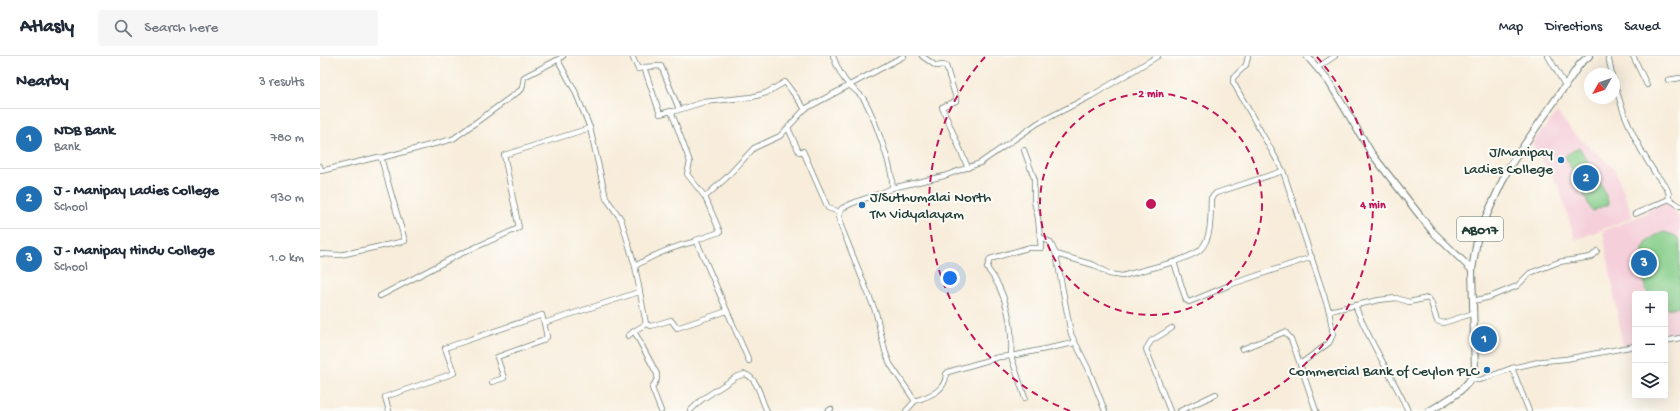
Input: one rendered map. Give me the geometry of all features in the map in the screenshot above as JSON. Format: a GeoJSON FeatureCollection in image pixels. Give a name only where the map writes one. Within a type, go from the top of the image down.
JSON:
{"type":"FeatureCollection","features":[{"type":"Feature","properties":{"kind":"main road"},"geometry":{"type":"LineString","coordinates":[[1306,56],[1318,67],[1329,82],[1372,154],[1432,231],[1472,270]]}},
{"type":"Feature","properties":{"kind":"main road","name":"AB017"},"geometry":{"type":"LineString","coordinates":[[1471,379],[1475,371],[1472,270],[1478,234],[1505,174],[1566,87],[1580,64],[1589,56]]}},
{"type":"Feature","properties":{"kind":"main road"},"geometry":{"type":"LineString","coordinates":[[1429,411],[1452,399],[1468,384],[1471,379]]}},
{"type":"Feature","properties":{"kind":"street"},"geometry":{"type":"LineString","coordinates":[[632,56],[638,69],[644,67],[661,66],[679,109]]}},
{"type":"Feature","properties":{"kind":"street"},"geometry":{"type":"LineString","coordinates":[[833,56],[841,76],[862,97],[868,108],[882,142],[892,178],[892,188]]}},
{"type":"Feature","properties":{"kind":"street"},"geometry":{"type":"LineString","coordinates":[[705,197],[726,178],[754,148],[780,136],[805,109],[904,56]]}},
{"type":"Feature","properties":{"kind":"street"},"geometry":{"type":"LineString","coordinates":[[922,56],[936,66],[946,66],[956,101],[942,107],[968,168]]}},
{"type":"Feature","properties":{"kind":"street"},"geometry":{"type":"LineString","coordinates":[[915,401],[887,357],[876,313],[841,226],[841,209],[892,188],[944,176],[968,168],[1004,148],[1038,123],[1091,96],[1158,56]]}},
{"type":"Feature","properties":{"kind":"street"},"geometry":{"type":"LineString","coordinates":[[1248,56],[1246,64],[1233,78],[1233,82],[1283,171],[1329,311],[1333,334],[1329,343],[1300,364]]}},
{"type":"Feature","properties":{"kind":"street"},"geometry":{"type":"LineString","coordinates":[[1318,67],[1335,56]]}},
{"type":"Feature","properties":{"kind":"street"},"geometry":{"type":"LineString","coordinates":[[1548,56],[1566,87]]}},
{"type":"Feature","properties":{"kind":"street"},"geometry":{"type":"LineString","coordinates":[[1608,56],[1611,68]]}},
{"type":"Feature","properties":{"kind":"street"},"geometry":{"type":"LineString","coordinates":[[1633,56],[1647,85]]}},
{"type":"Feature","properties":{"kind":"street"},"geometry":{"type":"LineString","coordinates":[[561,57],[560,64],[575,91],[590,128],[606,198],[620,219],[635,266],[646,324]]}},
{"type":"Feature","properties":{"kind":"street"},"geometry":{"type":"LineString","coordinates":[[320,166],[322,171],[378,157],[381,158],[454,139],[522,89],[524,77],[561,57]]}},
{"type":"Feature","properties":{"kind":"street"},"geometry":{"type":"LineString","coordinates":[[644,67],[660,114],[672,112],[704,102],[752,97],[766,93],[785,82],[805,109]]}},
{"type":"Feature","properties":{"kind":"street"},"geometry":{"type":"LineString","coordinates":[[1668,80],[1680,78]]}},
{"type":"Feature","properties":{"kind":"street"},"geometry":{"type":"LineString","coordinates":[[1620,100],[1626,119],[1643,154],[1668,190],[1669,199]]}},
{"type":"Feature","properties":{"kind":"street"},"geometry":{"type":"LineString","coordinates":[[635,266],[650,257],[680,245],[697,241],[696,240],[720,232],[705,197],[687,174],[690,162],[672,112]]}},
{"type":"Feature","properties":{"kind":"street"},"geometry":{"type":"LineString","coordinates":[[380,296],[458,255],[519,228],[504,155],[590,128]]}},
{"type":"Feature","properties":{"kind":"street"},"geometry":{"type":"LineString","coordinates":[[788,128],[798,152],[803,152],[828,208],[840,212]]}},
{"type":"Feature","properties":{"kind":"street"},"geometry":{"type":"LineString","coordinates":[[1024,150],[1034,178],[1034,201],[1038,218],[1041,248],[1027,248],[990,259],[987,268],[994,277],[1007,310],[1012,336],[1011,356],[1025,398]]}},
{"type":"Feature","properties":{"kind":"street"},"geometry":{"type":"LineString","coordinates":[[320,254],[340,255],[405,241],[381,158]]}},
{"type":"Feature","properties":{"kind":"street"},"geometry":{"type":"LineString","coordinates":[[1056,254],[1094,265],[1109,274],[1122,276],[1174,262],[1200,250],[1206,239],[1210,225],[1211,198],[1216,193],[1283,171]]}},
{"type":"Feature","properties":{"kind":"street"},"geometry":{"type":"LineString","coordinates":[[1669,199],[1680,206]]}},
{"type":"Feature","properties":{"kind":"street"},"geometry":{"type":"LineString","coordinates":[[1635,214],[1669,199]]}},
{"type":"Feature","properties":{"kind":"street"},"geometry":{"type":"LineString","coordinates":[[1040,237],[1050,242],[1056,254],[1071,334],[1074,343],[1088,368],[1105,411]]}},
{"type":"Feature","properties":{"kind":"street"},"geometry":{"type":"LineString","coordinates":[[697,241],[749,361]]}},
{"type":"Feature","properties":{"kind":"street"},"geometry":{"type":"LineString","coordinates":[[1474,301],[1490,298],[1517,286],[1530,273],[1559,262],[1591,257],[1597,251]]}},
{"type":"Feature","properties":{"kind":"street"},"geometry":{"type":"LineString","coordinates":[[1174,262],[1182,293],[1189,302],[1232,284],[1312,256]]}},
{"type":"Feature","properties":{"kind":"street"},"geometry":{"type":"LineString","coordinates":[[544,323],[639,292]]}},
{"type":"Feature","properties":{"kind":"street"},"geometry":{"type":"LineString","coordinates":[[1329,311],[1379,300],[1396,298],[1409,302],[1428,298],[1431,302],[1437,321],[1444,323],[1474,313]]}},
{"type":"Feature","properties":{"kind":"street"},"geometry":{"type":"LineString","coordinates":[[1355,305],[1363,327],[1400,393],[1408,411]]}},
{"type":"Feature","properties":{"kind":"street"},"geometry":{"type":"LineString","coordinates":[[628,336],[646,324],[651,326],[671,320],[677,328],[727,311]]}},
{"type":"Feature","properties":{"kind":"street"},"geometry":{"type":"LineString","coordinates":[[389,411],[384,397],[454,373],[445,348],[542,316],[547,336],[542,342],[497,357],[504,378],[492,382]]}},
{"type":"Feature","properties":{"kind":"street"},"geometry":{"type":"LineString","coordinates":[[1170,411],[1146,349],[1150,341],[1172,328]]}},
{"type":"Feature","properties":{"kind":"street"},"geometry":{"type":"LineString","coordinates":[[634,331],[657,374],[657,379],[652,388],[661,411]]}},
{"type":"Feature","properties":{"kind":"street"},"geometry":{"type":"LineString","coordinates":[[1242,349],[1285,332],[1291,339],[1316,411]]}},
{"type":"Feature","properties":{"kind":"street"},"geometry":{"type":"LineString","coordinates":[[1668,340],[1680,338]]}},
{"type":"Feature","properties":{"kind":"street"},"geometry":{"type":"LineString","coordinates":[[906,411],[915,401],[932,394],[943,387],[946,382],[946,374],[948,372],[999,357],[1011,356],[1074,343]]}},
{"type":"Feature","properties":{"kind":"street"},"geometry":{"type":"LineString","coordinates":[[1471,379],[1480,380],[1512,368],[1543,361],[1632,347]]}},
{"type":"Feature","properties":{"kind":"street"},"geometry":{"type":"LineString","coordinates":[[1512,368],[1529,411]]}},
{"type":"Feature","properties":{"kind":"street"},"geometry":{"type":"LineString","coordinates":[[690,411],[702,400],[736,377],[745,374],[756,384],[767,411]]}},
{"type":"Feature","properties":{"kind":"street"},"geometry":{"type":"LineString","coordinates":[[1180,411],[1216,394]]}},
{"type":"Feature","properties":{"kind":"shaded area"},"geometry":{"type":"Polygon","coordinates":[[[1557,112],[1574,134],[1615,169],[1633,217],[1575,240],[1559,186],[1532,144],[1557,112]]]}},
{"type":"Feature","properties":{"kind":"shaded area"},"geometry":{"type":"Polygon","coordinates":[[[1668,200],[1680,220],[1680,335],[1668,337],[1668,291],[1632,291],[1632,344],[1623,346],[1603,231],[1645,214],[1648,209],[1668,200]]]}},
{"type":"Feature","properties":{"kind":"green space"},"geometry":{"type":"Polygon","coordinates":[[[1579,147],[1602,186],[1609,204],[1592,211],[1565,156],[1579,147]]]}},
{"type":"Feature","properties":{"kind":"green space"},"geometry":{"type":"Polygon","coordinates":[[[1664,232],[1674,235],[1680,240],[1680,307],[1668,309],[1668,291],[1647,291],[1640,266],[1641,258],[1647,243],[1654,237],[1664,232]]]}},
{"type":"Feature","properties":{"kind":"place","name":"J/Manipay Ladies College"},"geometry":{"type":"Point","coordinates":[1561,160]}},
{"type":"Feature","properties":{"kind":"place","name":"J - Manipay Ladies College"},"geometry":{"type":"Point","coordinates":[1586,178]}},
{"type":"Feature","properties":{"kind":"place","name":"J/Suthumalai North TM Vidyalayam"},"geometry":{"type":"Point","coordinates":[862,205]}},
{"type":"Feature","properties":{"kind":"place","name":"J - Manipay Hindu College"},"geometry":{"type":"Point","coordinates":[1644,263]}},
{"type":"Feature","properties":{"kind":"place","name":"NDB Bank"},"geometry":{"type":"Point","coordinates":[1484,339]}},
{"type":"Feature","properties":{"kind":"place","name":"Commercial Bank of Ceylon PLC"},"geometry":{"type":"Point","coordinates":[1487,370]}}]}
